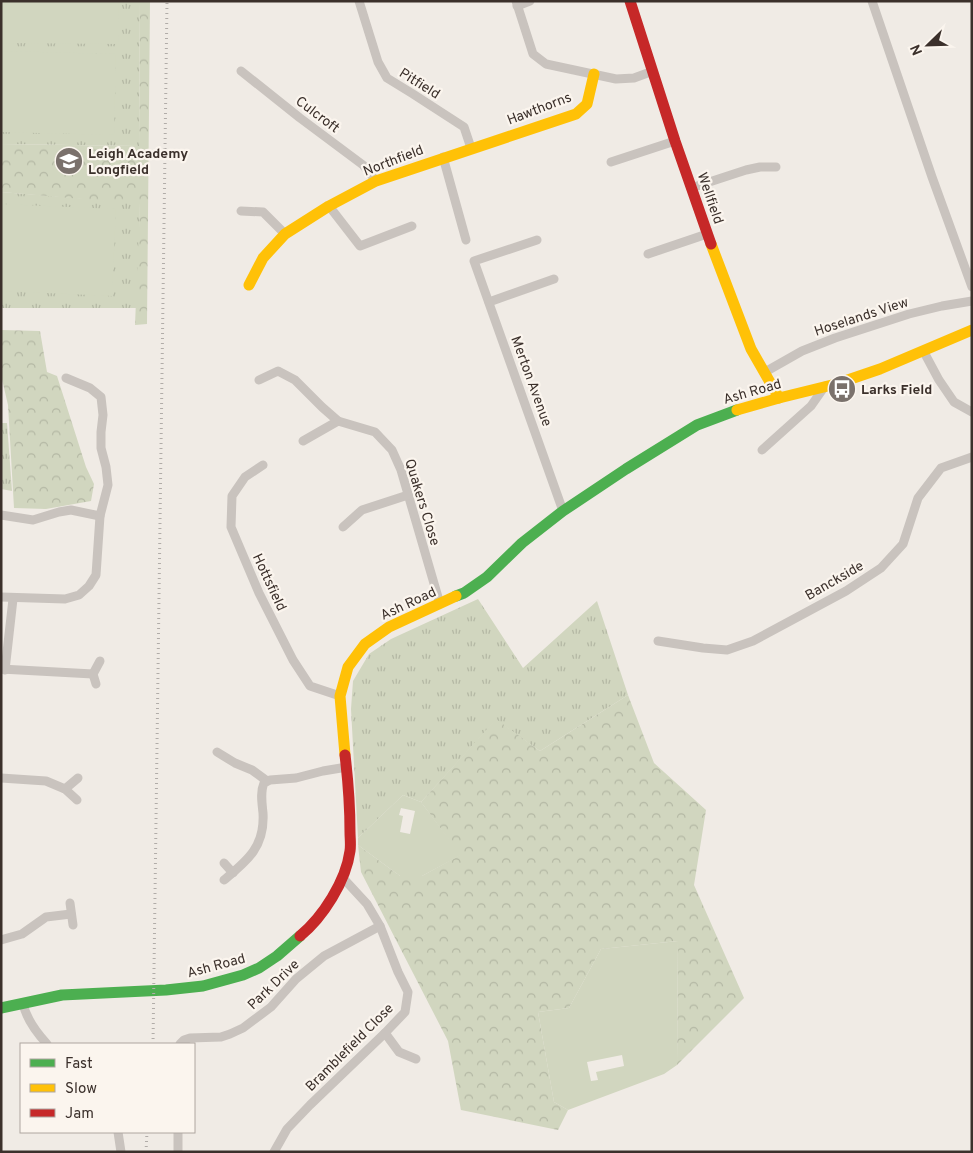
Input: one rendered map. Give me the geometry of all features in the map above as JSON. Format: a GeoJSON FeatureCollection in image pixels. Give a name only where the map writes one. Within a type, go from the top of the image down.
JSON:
{"type":"FeatureCollection","features":[{"type":"Feature","properties":{"kind":"street","name":"Pitfield"},"geometry":{"type":"LineString","coordinates":[[359,1],[378,62],[387,78],[464,127],[471,148]]}},
{"type":"Feature","properties":{"kind":"street"},"geometry":{"type":"LineString","coordinates":[[530,1],[516,4],[534,54],[546,64],[616,79],[634,78],[653,71]]}},
{"type":"Feature","properties":{"kind":"street","name":"Wellfield"},"geometry":{"type":"LineString","coordinates":[[630,1],[674,141],[707,234],[752,349],[779,398]]}},
{"type":"Feature","properties":{"kind":"street"},"geometry":{"type":"LineString","coordinates":[[872,1],[972,287]]}},
{"type":"Feature","properties":{"kind":"street","name":"Culcroft"},"geometry":{"type":"LineString","coordinates":[[241,71],[363,165],[376,181]]}},
{"type":"Feature","properties":{"kind":"street","name":"Hawthorns"},"geometry":{"type":"LineString","coordinates":[[471,148],[576,114],[587,104],[594,74]]}},
{"type":"Feature","properties":{"kind":"street"},"geometry":{"type":"LineString","coordinates":[[612,162],[674,141]]}},
{"type":"Feature","properties":{"kind":"street","name":"Northfield"},"geometry":{"type":"LineString","coordinates":[[249,285],[263,258],[285,234],[329,206],[376,181],[471,148]]}},
{"type":"Feature","properties":{"kind":"street"},"geometry":{"type":"LineString","coordinates":[[443,157],[466,240]]}},
{"type":"Feature","properties":{"kind":"street"},"geometry":{"type":"LineString","coordinates":[[691,188],[746,170],[760,167],[776,167]]}},
{"type":"Feature","properties":{"kind":"street"},"geometry":{"type":"LineString","coordinates":[[329,206],[360,246],[412,226]]}},
{"type":"Feature","properties":{"kind":"street"},"geometry":{"type":"LineString","coordinates":[[241,211],[263,212],[285,234]]}},
{"type":"Feature","properties":{"kind":"street"},"geometry":{"type":"LineString","coordinates":[[648,254],[707,234]]}},
{"type":"Feature","properties":{"kind":"street","name":"Merton Avenue"},"geometry":{"type":"LineString","coordinates":[[537,240],[474,261],[563,511]]}},
{"type":"Feature","properties":{"kind":"street"},"geometry":{"type":"LineString","coordinates":[[489,302],[554,279]]}},
{"type":"Feature","properties":{"kind":"street","name":"Hoselands View"},"geometry":{"type":"LineString","coordinates":[[765,372],[802,351],[835,338],[909,314],[972,301]]}},
{"type":"Feature","properties":{"kind":"street","name":"Ash Road"},"geometry":{"type":"LineString","coordinates":[[1,1008],[62,995],[185,989],[243,975],[259,968],[277,956],[306,931],[328,904],[343,878],[350,851],[350,808],[348,767],[340,696],[348,666],[365,644],[389,627],[464,593],[487,577],[522,543],[563,511],[697,425],[731,412],[836,384],[880,369],[924,352],[972,330]]}},
{"type":"Feature","properties":{"kind":"street"},"geometry":{"type":"LineString","coordinates":[[924,352],[939,380],[954,402],[972,412]]}},
{"type":"Feature","properties":{"kind":"street"},"geometry":{"type":"LineString","coordinates":[[259,380],[278,371],[295,380],[338,421],[303,442]]}},
{"type":"Feature","properties":{"kind":"street"},"geometry":{"type":"LineString","coordinates":[[1,597],[65,599],[79,595],[96,576],[100,516],[108,485],[101,448],[103,415],[101,397],[90,388],[66,378]]}},
{"type":"Feature","properties":{"kind":"street"},"geometry":{"type":"LineString","coordinates":[[762,450],[810,406],[825,386]]}},
{"type":"Feature","properties":{"kind":"street","name":"Quakers Close"},"geometry":{"type":"LineString","coordinates":[[338,421],[375,432],[392,450],[408,495],[440,604]]}},
{"type":"Feature","properties":{"kind":"street","name":"Banckside"},"geometry":{"type":"LineString","coordinates":[[658,641],[728,650],[753,641],[846,591],[881,568],[903,544],[918,498],[941,468],[972,457]]}},
{"type":"Feature","properties":{"kind":"street","name":"Hottsfield"},"geometry":{"type":"LineString","coordinates":[[263,465],[245,477],[232,496],[230,527],[259,593],[293,660],[310,686],[340,696]]}},
{"type":"Feature","properties":{"kind":"street"},"geometry":{"type":"LineString","coordinates":[[344,526],[362,510],[408,495]]}},
{"type":"Feature","properties":{"kind":"street"},"geometry":{"type":"LineString","coordinates":[[1,515],[33,520],[71,510],[100,516]]}},
{"type":"Feature","properties":{"kind":"street"},"geometry":{"type":"LineString","coordinates":[[13,598],[3,670],[93,674]]}},
{"type":"Feature","properties":{"kind":"street"},"geometry":{"type":"LineString","coordinates":[[96,684],[93,674],[100,661]]}},
{"type":"Feature","properties":{"kind":"street"},"geometry":{"type":"LineString","coordinates":[[217,752],[235,763],[252,770],[267,781]]}},
{"type":"Feature","properties":{"kind":"street"},"geometry":{"type":"LineString","coordinates":[[224,880],[252,855],[260,840],[263,826],[262,790],[264,783],[274,779],[292,779],[348,767]]}},
{"type":"Feature","properties":{"kind":"street"},"geometry":{"type":"LineString","coordinates":[[1,778],[46,781],[65,790],[77,800]]}},
{"type":"Feature","properties":{"kind":"street"},"geometry":{"type":"LineString","coordinates":[[65,790],[78,778]]}},
{"type":"Feature","properties":{"kind":"street"},"geometry":{"type":"LineString","coordinates":[[224,863],[233,873]]}},
{"type":"Feature","properties":{"kind":"street","name":"Bramblefield Close"},"geometry":{"type":"LineString","coordinates":[[274,1152],[287,1129],[405,1012],[408,992],[380,926],[367,904],[343,878]]}},
{"type":"Feature","properties":{"kind":"street"},"geometry":{"type":"LineString","coordinates":[[70,903],[72,925]]}},
{"type":"Feature","properties":{"kind":"street"},"geometry":{"type":"LineString","coordinates":[[1,940],[22,934],[46,917],[72,914]]}},
{"type":"Feature","properties":{"kind":"street","name":"Park Drive"},"geometry":{"type":"LineString","coordinates":[[181,1043],[188,1038],[221,1037],[243,1028],[271,1007],[296,979],[324,956],[380,926]]}},
{"type":"Feature","properties":{"kind":"street"},"geometry":{"type":"LineString","coordinates":[[23,1002],[26,1015],[32,1026],[46,1043]]}},
{"type":"Feature","properties":{"kind":"street"},"geometry":{"type":"LineString","coordinates":[[385,1033],[399,1052],[416,1059]]}},
{"type":"Feature","properties":{"kind":"street"},"geometry":{"type":"LineString","coordinates":[[118,1133],[121,1152]]}},
{"type":"Feature","properties":{"kind":"street"},"geometry":{"type":"LineString","coordinates":[[178,1133],[178,1152]]}},
{"type":"Feature","properties":{"kind":"green space"},"geometry":{"type":"Polygon","coordinates":[[[1,1],[140,1],[139,146],[1,144],[1,1]]]}},
{"type":"Feature","properties":{"kind":"green space"},"geometry":{"type":"Polygon","coordinates":[[[1,1],[119,1],[118,44],[1,43],[1,1]]]}},
{"type":"Feature","properties":{"kind":"green space"},"geometry":{"type":"Polygon","coordinates":[[[140,1],[150,1],[147,324],[135,325],[140,204],[1,192],[1,144],[139,146],[140,1]]]}},
{"type":"Feature","properties":{"kind":"green space"},"geometry":{"type":"Polygon","coordinates":[[[1,51],[116,54],[114,135],[1,132],[1,51]]]}},
{"type":"Feature","properties":{"kind":"green space"},"geometry":{"type":"Polygon","coordinates":[[[1,192],[140,203],[138,308],[1,308],[1,192]]]}},
{"type":"Feature","properties":{"kind":"green space"},"geometry":{"type":"Polygon","coordinates":[[[1,204],[116,209],[112,296],[1,291],[1,204]]]}},
{"type":"Feature","properties":{"kind":"green space"},"geometry":{"type":"Polygon","coordinates":[[[1,330],[40,331],[47,372],[57,376],[86,467],[94,484],[91,501],[46,509],[14,508],[8,405],[1,375],[1,330]]]}},
{"type":"Feature","properties":{"kind":"green space"},"geometry":{"type":"Polygon","coordinates":[[[1,423],[7,423],[12,491],[1,489],[1,423]]]}},
{"type":"Feature","properties":{"kind":"green space"},"geometry":{"type":"Polygon","coordinates":[[[478,599],[523,668],[597,601],[628,695],[540,751],[496,720],[421,802],[403,795],[358,838],[351,709],[353,681],[369,654],[391,639],[478,599]]]}},
{"type":"Feature","properties":{"kind":"green space"},"geometry":{"type":"Polygon","coordinates":[[[628,695],[654,763],[706,810],[694,885],[744,998],[677,1065],[678,941],[601,949],[569,1008],[538,1012],[554,1102],[568,1110],[558,1130],[461,1110],[448,1041],[361,872],[358,845],[400,876],[422,876],[460,855],[421,802],[496,719],[540,751],[628,695]]]}},
{"type":"Feature","properties":{"kind":"green space"},"geometry":{"type":"Polygon","coordinates":[[[403,795],[421,802],[461,855],[422,876],[400,876],[358,845],[358,838],[403,795]],[[401,808],[399,815],[403,816],[400,832],[410,834],[415,811],[401,808]]]}},
{"type":"Feature","properties":{"kind":"green space"},"geometry":{"type":"Polygon","coordinates":[[[678,941],[677,1065],[664,1074],[568,1110],[554,1102],[538,1012],[569,1008],[601,949],[678,941]],[[622,1055],[587,1062],[591,1081],[598,1080],[596,1072],[624,1066],[622,1055]]]}},
{"type":"Feature","properties":{"kind":"railway"},"geometry":{"type":"LineString","coordinates":[[153,1043],[167,1]]}},
{"type":"Feature","properties":{"kind":"railway"},"geometry":{"type":"LineString","coordinates":[[146,1152],[147,1133]]}},
{"type":"Feature","properties":{"kind":"traffic: fast"},"geometry":{"type":"LineString","coordinates":[[456,596],[464,593],[487,577],[522,543],[563,511],[626,469],[697,425],[737,410]]}},
{"type":"Feature","properties":{"kind":"traffic: fast"},"geometry":{"type":"LineString","coordinates":[[1,1008],[62,995],[166,990],[203,986],[243,975],[259,968],[277,956],[300,936]]}},
{"type":"Feature","properties":{"kind":"traffic: slow"},"geometry":{"type":"LineString","coordinates":[[249,285],[263,258],[285,234],[329,206],[376,181],[576,114],[587,104],[594,74]]}},
{"type":"Feature","properties":{"kind":"traffic: slow"},"geometry":{"type":"LineString","coordinates":[[711,244],[751,349],[779,398]]}},
{"type":"Feature","properties":{"kind":"traffic: slow"},"geometry":{"type":"LineString","coordinates":[[737,410],[836,384],[880,369],[972,330]]}},
{"type":"Feature","properties":{"kind":"traffic: slow"},"geometry":{"type":"LineString","coordinates":[[345,755],[340,696],[348,667],[365,644],[389,627],[456,596]]}},
{"type":"Feature","properties":{"kind":"traffic: jam"},"geometry":{"type":"LineString","coordinates":[[630,1],[675,141],[711,244]]}},
{"type":"Feature","properties":{"kind":"traffic: jam"},"geometry":{"type":"LineString","coordinates":[[300,936],[325,909],[344,874],[348,862],[350,822],[345,755]]}},
{"type":"Feature","properties":{"kind":"place","name":"Leigh Academy Longfield"},"geometry":{"type":"Point","coordinates":[69,161]}},
{"type":"Feature","properties":{"kind":"place","name":"Larks Field"},"geometry":{"type":"Point","coordinates":[842,389]}}]}
